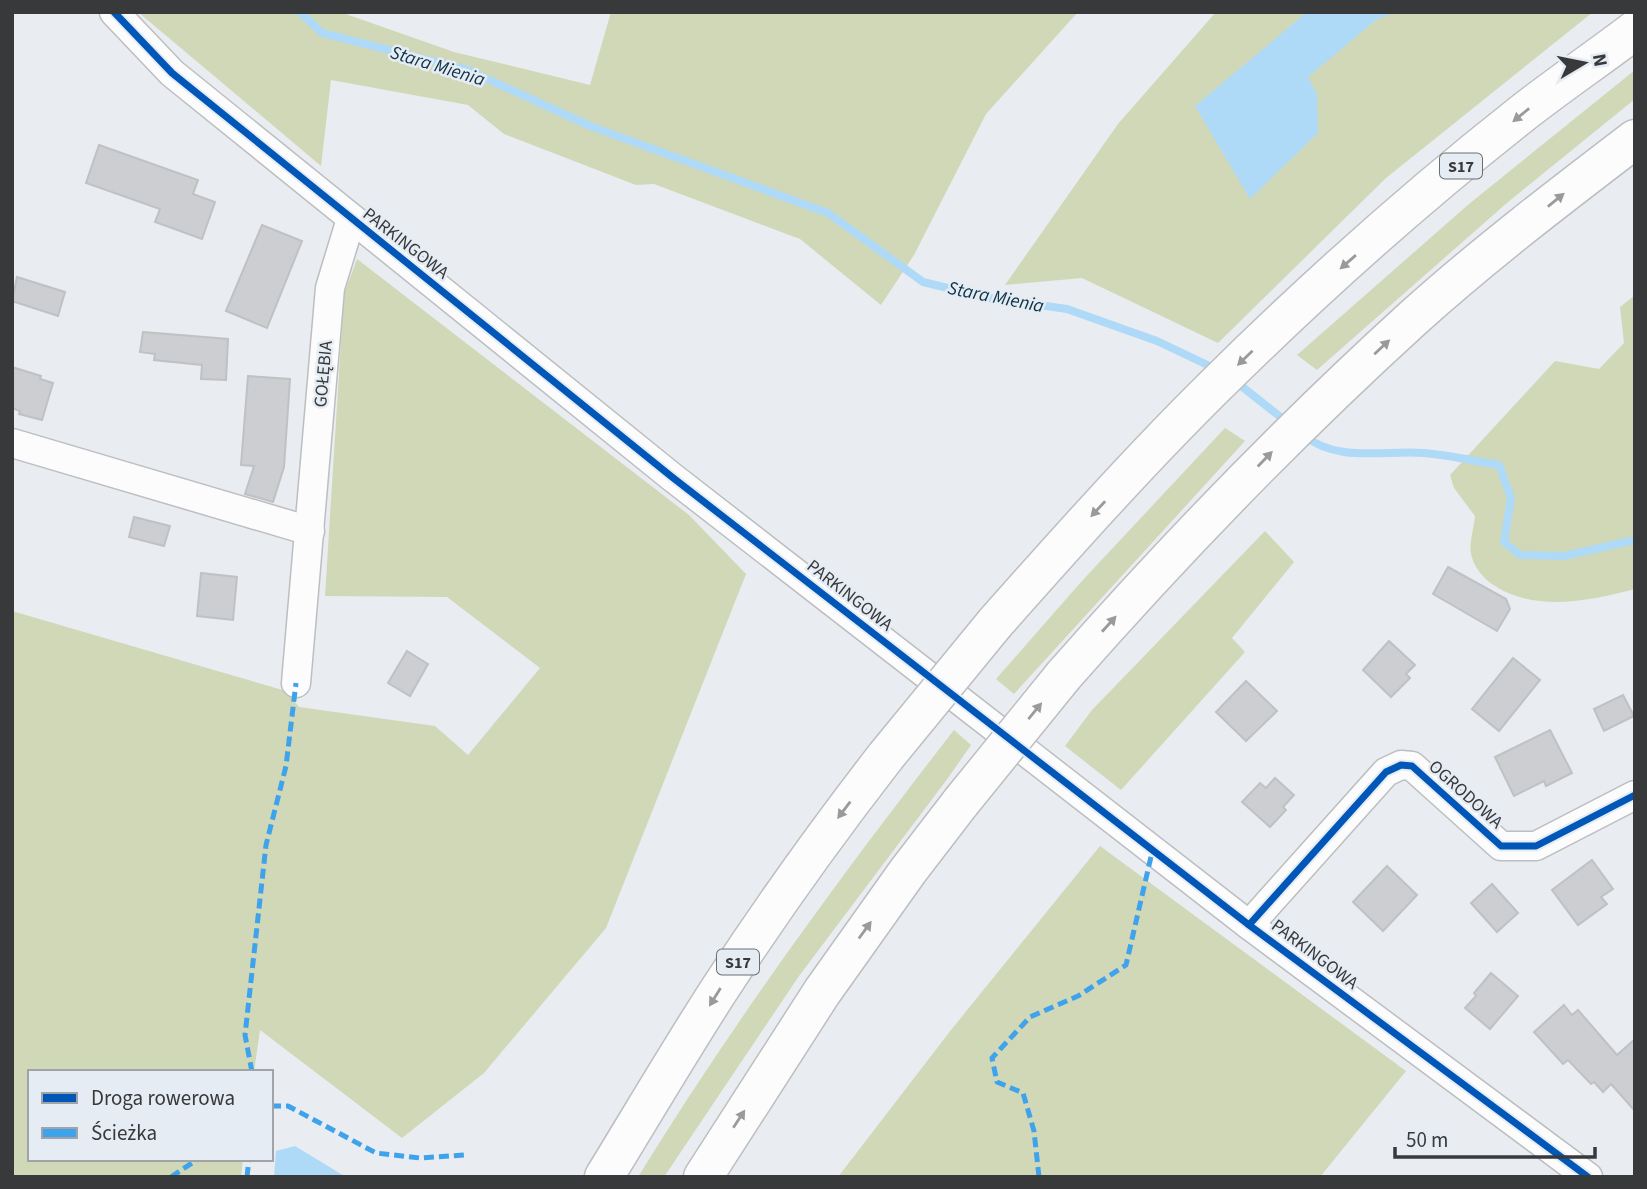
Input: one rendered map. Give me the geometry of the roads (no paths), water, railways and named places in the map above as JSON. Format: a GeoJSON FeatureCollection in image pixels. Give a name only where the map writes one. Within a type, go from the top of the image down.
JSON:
{"type":"FeatureCollection","features":[{"type":"Feature","properties":{"kind":"highway","name":"S17"},"geometry":{"type":"LineString","coordinates":[[604,1177],[718,991],[819,843],[995,623],[1144,459],[1294,311],[1374,239],[1524,112],[1635,30]]}},
{"type":"Feature","properties":{"kind":"highway"},"geometry":{"type":"LineString","coordinates":[[703,1177],[822,992],[908,871],[1064,675],[1134,596],[1332,393],[1414,318],[1495,249],[1635,139]]}},
{"type":"Feature","properties":{"kind":"street","name":"PARKINGOWA"},"geometry":{"type":"LineString","coordinates":[[114,12],[172,73],[672,477],[1249,925],[1588,1177]]}},
{"type":"Feature","properties":{"kind":"street","name":"GOŁĘBIA"},"geometry":{"type":"LineString","coordinates":[[296,683],[330,288],[351,219]]}},
{"type":"Feature","properties":{"kind":"street"},"geometry":{"type":"LineString","coordinates":[[12,443],[310,531]]}},
{"type":"Feature","properties":{"kind":"street","name":"OGRODOWA"},"geometry":{"type":"LineString","coordinates":[[1249,925],[1386,772],[1401,765],[1412,766],[1501,846],[1536,846],[1635,795]]}},
{"type":"Feature","properties":{"kind":"water"},"geometry":{"type":"Polygon","coordinates":[[[1307,12],[1408,14],[1391,14],[1376,20],[1308,77],[1317,94],[1318,133],[1250,199],[1195,106],[1307,12]]]}},
{"type":"Feature","properties":{"kind":"water"},"geometry":{"type":"Polygon","coordinates":[[[295,1146],[346,1177],[274,1177],[276,1151],[295,1146]]]}},
{"type":"Feature","properties":{"kind":"waterway","name":"Stara Mienia"},"geometry":{"type":"LineString","coordinates":[[300,12],[322,33],[468,70],[590,126],[828,213],[923,282],[989,298],[1067,309],[1157,341],[1218,370]]}},
{"type":"Feature","properties":{"kind":"waterway","name":"Stara Mienia"},"geometry":{"type":"LineString","coordinates":[[1235,381],[1288,423]]}},
{"type":"Feature","properties":{"kind":"waterway","name":"Stara Mienia"},"geometry":{"type":"LineString","coordinates":[[1303,435],[1317,444],[1346,452],[1424,453],[1499,465],[1511,498],[1504,542],[1520,555],[1564,556],[1635,540]]}}]}
